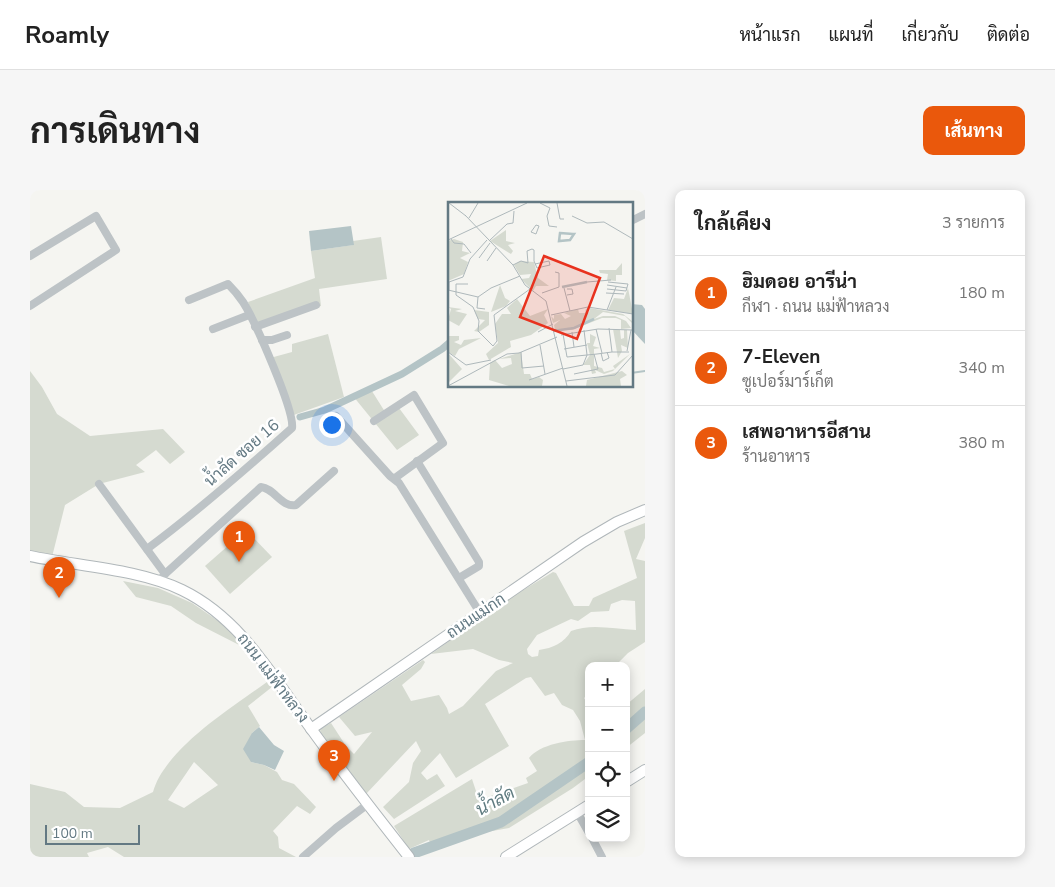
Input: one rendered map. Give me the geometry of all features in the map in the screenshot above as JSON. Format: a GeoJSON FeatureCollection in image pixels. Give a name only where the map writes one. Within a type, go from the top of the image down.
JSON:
{"type":"FeatureCollection","features":[{"type":"Feature","properties":{"kind":"street"},"geometry":{"type":"LineString","coordinates":[[632,220],[645,214]]}},
{"type":"Feature","properties":{"kind":"street"},"geometry":{"type":"LineString","coordinates":[[30,256],[96,216],[116,250],[30,306]]}},
{"type":"Feature","properties":{"kind":"street","name":"น้ำลัด ซอย 16"},"geometry":{"type":"LineString","coordinates":[[147,549],[235,479],[292,428],[293,422],[270,358],[244,303],[228,284],[189,300]]}},
{"type":"Feature","properties":{"kind":"street"},"geometry":{"type":"LineString","coordinates":[[255,327],[316,305]]}},
{"type":"Feature","properties":{"kind":"street"},"geometry":{"type":"LineString","coordinates":[[213,329],[249,315]]}},
{"type":"Feature","properties":{"kind":"street"},"geometry":{"type":"LineString","coordinates":[[262,340],[272,340],[288,335]]}},
{"type":"Feature","properties":{"kind":"street"},"geometry":{"type":"LineString","coordinates":[[374,421],[414,396],[443,442],[395,478]]}},
{"type":"Feature","properties":{"kind":"street"},"geometry":{"type":"LineString","coordinates":[[336,416],[390,476],[399,483],[480,613]]}},
{"type":"Feature","properties":{"kind":"street"},"geometry":{"type":"LineString","coordinates":[[417,461],[479,562],[479,566],[459,578]]}},
{"type":"Feature","properties":{"kind":"street"},"geometry":{"type":"LineString","coordinates":[[100,484],[147,549],[162,577],[261,487],[266,488],[287,504],[296,505],[334,471]]}},
{"type":"Feature","properties":{"kind":"street","name":"ถนนแม่กก"},"geometry":{"type":"LineString","coordinates":[[311,730],[583,542],[617,522],[645,510]]}},
{"type":"Feature","properties":{"kind":"street","name":"ถนน แม่ฟ้าหลวง"},"geometry":{"type":"LineString","coordinates":[[30,556],[132,574],[162,577],[211,608],[236,629],[264,662],[311,730],[408,857]]}},
{"type":"Feature","properties":{"kind":"street"},"geometry":{"type":"LineString","coordinates":[[630,779],[645,770]]}},
{"type":"Feature","properties":{"kind":"street"},"geometry":{"type":"LineString","coordinates":[[303,857],[336,828],[368,804]]}},
{"type":"Feature","properties":{"kind":"street"},"geometry":{"type":"LineString","coordinates":[[506,857],[585,807]]}},
{"type":"Feature","properties":{"kind":"street"},"geometry":{"type":"LineString","coordinates":[[577,812],[585,826]]}},
{"type":"Feature","properties":{"kind":"street"},"geometry":{"type":"LineString","coordinates":[[594,842],[602,857]]}},
{"type":"Feature","properties":{"kind":"shaded area"},"geometry":{"type":"Polygon","coordinates":[[[351,226],[354,245],[311,251],[309,231],[351,226]]]}},
{"type":"Feature","properties":{"kind":"shaded area"},"geometry":{"type":"Polygon","coordinates":[[[381,237],[387,279],[319,289],[321,306],[292,313],[257,326],[248,302],[315,278],[311,251],[353,245],[353,241],[381,237]]]}},
{"type":"Feature","properties":{"kind":"shaded area"},"geometry":{"type":"Polygon","coordinates":[[[632,304],[642,305],[645,309],[645,344],[632,330],[632,304]]]}},
{"type":"Feature","properties":{"kind":"shaded area"},"geometry":{"type":"Polygon","coordinates":[[[328,334],[344,397],[291,416],[270,358],[292,352],[292,344],[328,334]]]}},
{"type":"Feature","properties":{"kind":"shaded area"},"geometry":{"type":"Polygon","coordinates":[[[30,371],[42,387],[57,414],[90,436],[163,429],[185,452],[170,464],[156,450],[136,465],[145,472],[99,484],[65,505],[52,557],[30,551],[30,371]]]}},
{"type":"Feature","properties":{"kind":"shaded area"},"geometry":{"type":"Polygon","coordinates":[[[370,388],[387,415],[399,408],[419,435],[397,450],[353,396],[370,388]]]}},
{"type":"Feature","properties":{"kind":"shaded area"},"geometry":{"type":"Polygon","coordinates":[[[645,523],[645,538],[636,559],[645,561],[645,642],[628,653],[619,662],[585,662],[585,740],[580,721],[573,710],[562,705],[554,693],[545,696],[531,677],[526,678],[485,704],[509,746],[456,778],[440,753],[421,773],[427,780],[437,774],[445,786],[394,819],[383,807],[409,782],[413,763],[421,751],[416,741],[366,794],[321,738],[320,729],[331,723],[346,746],[354,754],[372,732],[355,736],[339,717],[423,660],[425,662],[421,669],[402,685],[411,701],[439,695],[449,714],[463,706],[496,671],[513,663],[499,660],[473,649],[431,654],[515,595],[553,572],[556,573],[574,606],[589,606],[593,598],[637,578],[624,531],[645,523]],[[622,600],[611,604],[609,611],[591,612],[578,621],[571,619],[537,635],[527,649],[528,654],[532,657],[538,656],[539,650],[558,644],[571,631],[586,627],[636,630],[635,601],[622,600]]]}},
{"type":"Feature","properties":{"kind":"shaded area"},"geometry":{"type":"Polygon","coordinates":[[[246,530],[272,557],[230,594],[205,566],[246,530]]]}},
{"type":"Feature","properties":{"kind":"shaded area"},"geometry":{"type":"Polygon","coordinates":[[[123,581],[158,588],[192,603],[227,627],[245,648],[196,623],[171,606],[136,597],[123,581]]]}},
{"type":"Feature","properties":{"kind":"shaded area"},"geometry":{"type":"Polygon","coordinates":[[[267,682],[272,687],[248,706],[260,726],[252,733],[251,762],[264,765],[277,772],[282,780],[294,784],[316,807],[310,814],[297,806],[273,831],[278,837],[279,848],[296,857],[124,857],[108,847],[87,853],[89,857],[30,857],[30,784],[65,792],[84,807],[120,808],[153,792],[160,776],[185,745],[218,717],[267,682]],[[194,762],[168,800],[184,808],[218,785],[194,762]]]}},
{"type":"Feature","properties":{"kind":"shaded area"},"geometry":{"type":"Polygon","coordinates":[[[645,689],[645,733],[630,745],[630,707],[630,702],[645,689]]]}},
{"type":"Feature","properties":{"kind":"shaded area"},"geometry":{"type":"Polygon","coordinates":[[[259,727],[274,745],[284,751],[275,770],[251,762],[243,749],[252,733],[259,727]]]}},
{"type":"Feature","properties":{"kind":"shaded area"},"geometry":{"type":"Polygon","coordinates":[[[585,740],[585,779],[509,828],[470,835],[433,850],[429,840],[409,849],[394,826],[472,779],[479,800],[528,783],[526,778],[537,771],[529,758],[534,753],[547,746],[585,740]]]}},
{"type":"Feature","properties":{"kind":"waterway"},"geometry":{"type":"LineString","coordinates":[[300,417],[325,410],[402,374],[448,344]]}},
{"type":"Feature","properties":{"kind":"waterway"},"geometry":{"type":"LineString","coordinates":[[632,373],[645,371]]}},
{"type":"Feature","properties":{"kind":"waterway","name":"น้ำลัด"},"geometry":{"type":"LineString","coordinates":[[630,725],[645,712]]}},
{"type":"Feature","properties":{"kind":"waterway","name":"น้ำลัด"},"geometry":{"type":"LineString","coordinates":[[410,857],[414,853],[501,822],[585,765]]}},
{"type":"Feature","properties":{"kind":"place","name":"ฮิมดอย อารีน่า"},"geometry":{"type":"Point","coordinates":[239,562]}},
{"type":"Feature","properties":{"kind":"place","name":"7-Eleven"},"geometry":{"type":"Point","coordinates":[59,598]}},
{"type":"Feature","properties":{"kind":"place","name":"เสพอาหารอีสาน"},"geometry":{"type":"Point","coordinates":[334,781]}}]}
